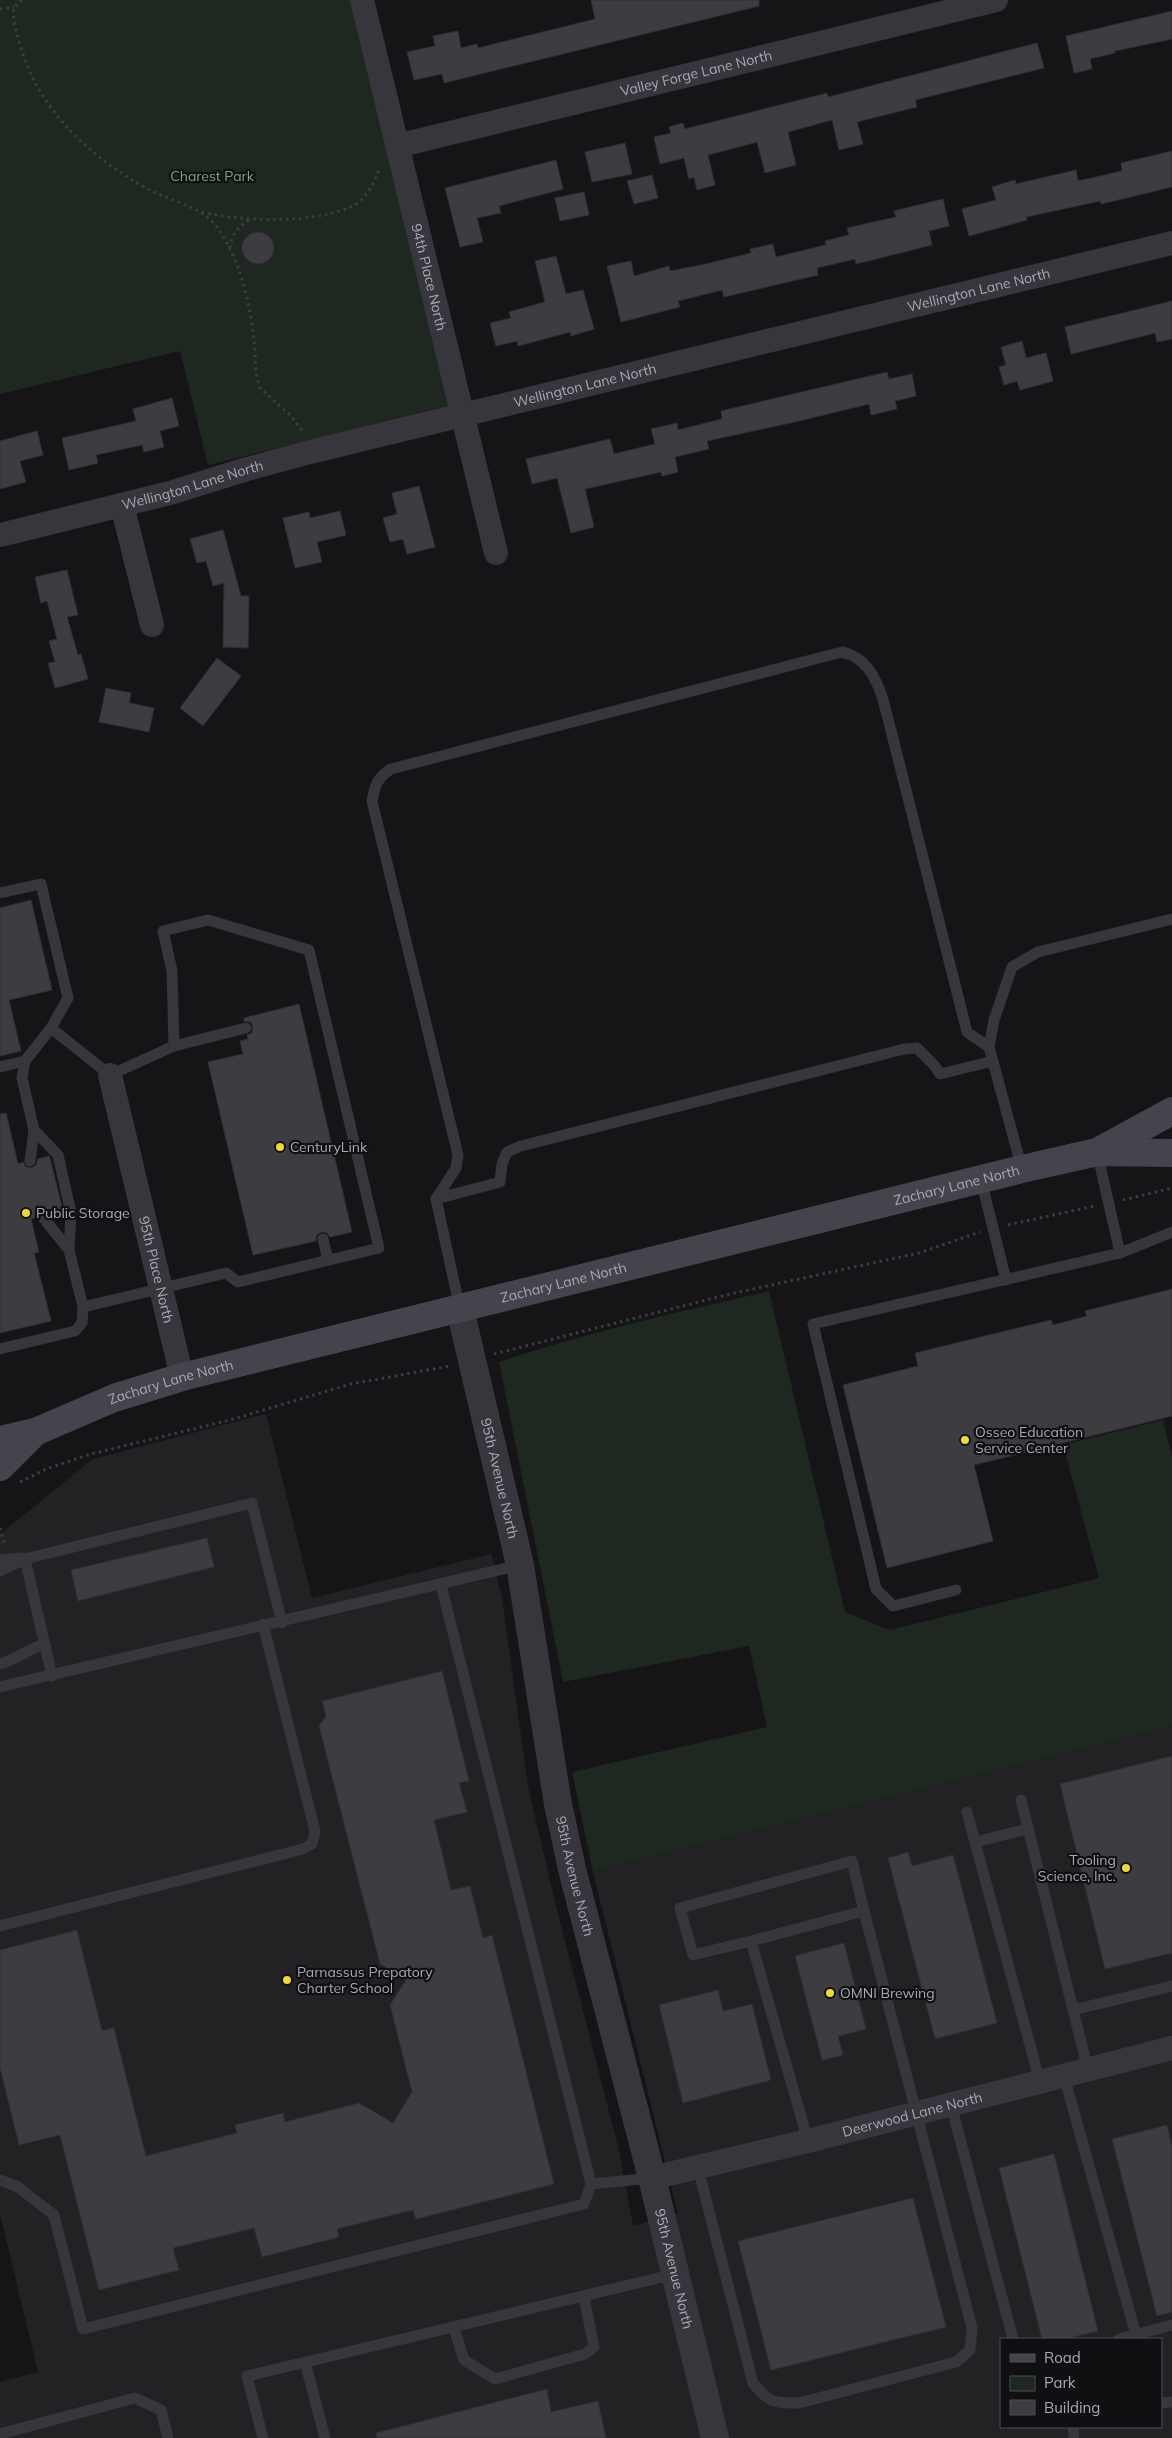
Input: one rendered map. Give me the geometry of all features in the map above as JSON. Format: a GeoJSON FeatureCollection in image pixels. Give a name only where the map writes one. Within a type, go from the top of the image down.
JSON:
{"type":"FeatureCollection","features":[{"type":"Feature","properties":{"kind":"main road","name":"Zachary Lane North"},"geometry":{"type":"LineString","coordinates":[[1097,1152],[1172,1110]]}},
{"type":"Feature","properties":{"kind":"main road","name":"Zachary Lane North"},"geometry":{"type":"LineString","coordinates":[[0,1440],[35,1432],[114,1398],[182,1377],[1022,1169],[1097,1152],[1172,1153]]}},
{"type":"Feature","properties":{"kind":"main road","name":"Zachary Lane North"},"geometry":{"type":"LineString","coordinates":[[6,1477],[35,1432]]}},
{"type":"Feature","properties":{"kind":"street","name":"94th Place North"},"geometry":{"type":"LineString","coordinates":[[362,0],[496,553]]}},
{"type":"Feature","properties":{"kind":"street","name":"Valley Forge Lane North"},"geometry":{"type":"LineString","coordinates":[[399,152],[996,0]]}},
{"type":"Feature","properties":{"kind":"street","name":"Wellington Lane North"},"geometry":{"type":"LineString","coordinates":[[0,535],[122,505],[310,452],[1172,243]]}},
{"type":"Feature","properties":{"kind":"street"},"geometry":{"type":"LineString","coordinates":[[122,505],[152,625]]}},
{"type":"Feature","properties":{"kind":"street","name":"95th Place North"},"geometry":{"type":"LineString","coordinates":[[110,1075],[159,1288],[182,1377]]}},
{"type":"Feature","properties":{"kind":"street","name":"95th Avenue North"},"geometry":{"type":"LineString","coordinates":[[460,1309],[520,1565],[558,1804],[572,1868],[652,2178],[715,2438]]}},
{"type":"Feature","properties":{"kind":"street","name":"Deerwood Lane North"},"geometry":{"type":"LineString","coordinates":[[652,2178],[808,2142],[1172,2048]]}},
{"type":"Feature","properties":{"kind":"lane"},"geometry":{"type":"LineString","coordinates":[[460,1309],[436,1199],[456,1168],[458,1155],[372,801],[375,784],[380,776],[391,769],[842,652],[852,654],[876,678],[884,699],[967,1032],[989,1047]]}},
{"type":"Feature","properties":{"kind":"lane"},"geometry":{"type":"LineString","coordinates":[[0,893],[41,884],[68,998],[50,1028],[25,1061],[22,1078],[34,1130],[30,1161]]}},
{"type":"Feature","properties":{"kind":"lane"},"geometry":{"type":"LineString","coordinates":[[1022,1169],[989,1047],[994,1020],[1012,967],[1038,952],[1172,919]]}},
{"type":"Feature","properties":{"kind":"lane"},"geometry":{"type":"LineString","coordinates":[[83,1307],[226,1273],[238,1282],[379,1248],[309,950],[208,920],[163,931],[172,971],[174,1046]]}},
{"type":"Feature","properties":{"kind":"lane"},"geometry":{"type":"LineString","coordinates":[[50,1028],[110,1075],[174,1046],[246,1028]]}},
{"type":"Feature","properties":{"kind":"lane"},"geometry":{"type":"LineString","coordinates":[[436,1199],[500,1182],[502,1164],[507,1152],[521,1146],[904,1049],[917,1048],[940,1074],[993,1061]]}},
{"type":"Feature","properties":{"kind":"lane"},"geometry":{"type":"LineString","coordinates":[[0,1067],[25,1061]]}},
{"type":"Feature","properties":{"kind":"lane"},"geometry":{"type":"LineString","coordinates":[[0,1349],[75,1331],[82,1322],[83,1307],[69,1250],[71,1213],[58,1155],[34,1130]]}},
{"type":"Feature","properties":{"kind":"lane"},"geometry":{"type":"LineString","coordinates":[[1097,1152],[1120,1253]]}},
{"type":"Feature","properties":{"kind":"lane"},"geometry":{"type":"LineString","coordinates":[[980,1180],[1006,1280]]}},
{"type":"Feature","properties":{"kind":"lane"},"geometry":{"type":"LineString","coordinates":[[42,1216],[69,1250]]}},
{"type":"Feature","properties":{"kind":"lane"},"geometry":{"type":"LineString","coordinates":[[956,1590],[893,1606],[876,1589],[813,1324],[1120,1253],[1172,1232]]}},
{"type":"Feature","properties":{"kind":"lane"},"geometry":{"type":"LineString","coordinates":[[323,1239],[328,1260]]}},
{"type":"Feature","properties":{"kind":"lane"},"geometry":{"type":"LineString","coordinates":[[0,1560],[24,1558],[252,1503],[282,1623]]}},
{"type":"Feature","properties":{"kind":"lane"},"geometry":{"type":"LineString","coordinates":[[0,1571],[24,1558]]}},
{"type":"Feature","properties":{"kind":"lane"},"geometry":{"type":"LineString","coordinates":[[24,1558],[52,1676]]}},
{"type":"Feature","properties":{"kind":"lane"},"geometry":{"type":"LineString","coordinates":[[0,1687],[263,1624],[282,1623],[520,1565]]}},
{"type":"Feature","properties":{"kind":"lane"},"geometry":{"type":"LineString","coordinates":[[0,2180],[18,2187],[54,2214],[83,2329],[584,2204],[591,2184],[441,1585]]}},
{"type":"Feature","properties":{"kind":"lane"},"geometry":{"type":"LineString","coordinates":[[0,1926],[303,1850],[312,1844],[314,1831],[263,1624]]}},
{"type":"Feature","properties":{"kind":"lane"},"geometry":{"type":"LineString","coordinates":[[0,1664],[32,1648],[45,1644]]}},
{"type":"Feature","properties":{"kind":"lane"},"geometry":{"type":"LineString","coordinates":[[1021,1800],[1088,2070]]}},
{"type":"Feature","properties":{"kind":"lane"},"geometry":{"type":"LineString","coordinates":[[967,1812],[1040,2082]]}},
{"type":"Feature","properties":{"kind":"lane"},"geometry":{"type":"LineString","coordinates":[[975,1842],[1028,1828]]}},
{"type":"Feature","properties":{"kind":"lane"},"geometry":{"type":"LineString","coordinates":[[698,2168],[753,2383],[764,2397],[776,2403],[799,2403],[956,2362],[970,2350],[972,2328],[852,1861],[680,1908],[693,1955],[864,1911]]}},
{"type":"Feature","properties":{"kind":"lane"},"geometry":{"type":"LineString","coordinates":[[751,1941],[808,2142]]}},
{"type":"Feature","properties":{"kind":"lane"},"geometry":{"type":"LineString","coordinates":[[1073,2010],[1172,1986]]}},
{"type":"Feature","properties":{"kind":"lane"},"geometry":{"type":"LineString","coordinates":[[1064,2076],[1136,2335]]}},
{"type":"Feature","properties":{"kind":"lane"},"geometry":{"type":"LineString","coordinates":[[951,2105],[1013,2338]]}},
{"type":"Feature","properties":{"kind":"lane"},"geometry":{"type":"LineString","coordinates":[[591,2184],[652,2178]]}},
{"type":"Feature","properties":{"kind":"lane"},"geometry":{"type":"LineString","coordinates":[[263,2438],[247,2376],[675,2274]]}},
{"type":"Feature","properties":{"kind":"lane"},"geometry":{"type":"LineString","coordinates":[[454,2328],[464,2360],[495,2379],[586,2354],[594,2347],[584,2297]]}},
{"type":"Feature","properties":{"kind":"lane"},"geometry":{"type":"LineString","coordinates":[[1123,2338],[1172,2325]]}},
{"type":"Feature","properties":{"kind":"lane"},"geometry":{"type":"LineString","coordinates":[[305,2362],[324,2438]]}},
{"type":"Feature","properties":{"kind":"lane"},"geometry":{"type":"LineString","coordinates":[[0,2434],[135,2398],[161,2410],[168,2438]]}},
{"type":"Feature","properties":{"kind":"path"},"geometry":{"type":"LineString","coordinates":[[0,9],[14,7],[22,0]]}},
{"type":"Feature","properties":{"kind":"path"},"geometry":{"type":"LineString","coordinates":[[14,7],[13,15],[27,66],[44,98],[66,126],[91,151],[119,173],[149,190],[200,211],[218,216],[254,218],[312,217],[352,207],[370,190],[383,163],[399,152]]}},
{"type":"Feature","properties":{"kind":"path"},"geometry":{"type":"LineString","coordinates":[[200,211],[216,226],[230,251],[249,311],[260,388],[301,427],[310,452]]}},
{"type":"Feature","properties":{"kind":"path"},"geometry":{"type":"LineString","coordinates":[[230,251],[230,243],[239,226],[254,218]]}},
{"type":"Feature","properties":{"kind":"path"},"geometry":{"type":"LineString","coordinates":[[1128,1198],[1172,1188]]}},
{"type":"Feature","properties":{"kind":"path"},"geometry":{"type":"LineString","coordinates":[[1006,1226],[1092,1206]]}},
{"type":"Feature","properties":{"kind":"path"},"geometry":{"type":"LineString","coordinates":[[490,1355],[730,1294],[919,1253],[977,1233]]}},
{"type":"Feature","properties":{"kind":"path"},"geometry":{"type":"LineString","coordinates":[[6,1477],[46,1469],[92,1454],[230,1420],[350,1384],[456,1365]]}},
{"type":"Feature","properties":{"kind":"shaded area"},"geometry":{"type":"Polygon","coordinates":[[[266,1414],[312,1598],[491,1554],[502,1599],[528,1786],[556,1906],[618,2146],[633,2226],[678,2213],[593,1872],[1172,1727],[1172,2438],[0,2438],[0,2382],[38,2372],[0,2214],[0,1534],[93,1459],[266,1414]]]}},
{"type":"Feature","properties":{"kind":"green space","name":"Charest Park"},"geometry":{"type":"Polygon","coordinates":[[[0,0],[351,0],[449,406],[208,465],[180,351],[0,394],[0,0]]]}},
{"type":"Feature","properties":{"kind":"green space"},"geometry":{"type":"Polygon","coordinates":[[[769,1291],[845,1612],[890,1630],[1099,1578],[1063,1445],[1163,1420],[1172,1456],[1172,1727],[593,1872],[572,1772],[767,1727],[749,1646],[563,1682],[499,1362],[599,1332],[769,1291]]]}},
{"type":"Feature","properties":{"kind":"building"},"geometry":{"type":"Polygon","coordinates":[[[591,0],[759,0],[759,6],[444,83],[442,74],[414,80],[407,52],[435,46],[433,36],[458,31],[461,48],[477,44],[478,48],[595,19],[591,0]]]}},
{"type":"Feature","properties":{"kind":"building"},"geometry":{"type":"Polygon","coordinates":[[[1172,11],[1172,39],[1115,51],[1115,53],[1090,59],[1092,69],[1074,73],[1066,36],[1172,11]]]}},
{"type":"Feature","properties":{"kind":"building"},"geometry":{"type":"Polygon","coordinates":[[[1037,43],[1044,68],[915,100],[917,107],[857,122],[863,144],[839,150],[832,120],[788,132],[796,165],[765,173],[757,142],[708,155],[715,185],[697,190],[694,177],[689,179],[684,158],[660,164],[654,137],[671,133],[669,127],[683,123],[685,129],[827,93],[828,97],[1037,43]]]}},
{"type":"Feature","properties":{"kind":"building"},"geometry":{"type":"Polygon","coordinates":[[[625,143],[632,174],[592,182],[585,152],[625,143]]]}},
{"type":"Feature","properties":{"kind":"building"},"geometry":{"type":"Polygon","coordinates":[[[1172,151],[1172,187],[1101,204],[1100,201],[1026,217],[1027,220],[969,236],[962,209],[996,200],[992,187],[1015,180],[1016,184],[1076,170],[1078,181],[1122,171],[1121,163],[1172,151]]]}},
{"type":"Feature","properties":{"kind":"building"},"geometry":{"type":"Polygon","coordinates":[[[556,160],[563,189],[499,206],[501,213],[477,218],[483,242],[460,247],[445,188],[556,160]]]}},
{"type":"Feature","properties":{"kind":"building"},"geometry":{"type":"Polygon","coordinates":[[[652,175],[658,198],[634,204],[627,181],[652,175]]]}},
{"type":"Feature","properties":{"kind":"building"},"geometry":{"type":"Polygon","coordinates":[[[584,192],[589,215],[560,221],[555,198],[584,192]]]}},
{"type":"Feature","properties":{"kind":"building"},"geometry":{"type":"Polygon","coordinates":[[[943,199],[949,226],[929,231],[932,245],[856,264],[855,259],[817,268],[818,275],[724,297],[722,290],[678,301],[680,307],[621,322],[607,266],[631,261],[634,276],[669,266],[670,271],[706,264],[751,253],[750,249],[773,244],[776,257],[826,245],[825,241],[849,235],[847,228],[896,217],[894,211],[943,199]]]}},
{"type":"Feature","properties":{"kind":"building"},"geometry":{"type":"Polygon","coordinates":[[[258,232],[270,236],[274,248],[270,260],[258,264],[246,260],[242,248],[246,236],[258,232]]]}},
{"type":"Feature","properties":{"kind":"building"},"geometry":{"type":"Polygon","coordinates":[[[556,256],[566,294],[583,290],[594,329],[571,336],[570,332],[518,346],[517,341],[496,346],[490,323],[511,318],[509,312],[545,302],[535,261],[556,256]]]}},
{"type":"Feature","properties":{"kind":"building"},"geometry":{"type":"Polygon","coordinates":[[[1172,301],[1172,339],[1157,342],[1155,333],[1071,354],[1065,327],[1172,301]]]}},
{"type":"Feature","properties":{"kind":"building"},"geometry":{"type":"Polygon","coordinates":[[[1022,341],[1026,358],[1046,353],[1053,381],[1020,390],[1017,381],[1004,385],[999,367],[1006,365],[1001,347],[1022,341]]]}},
{"type":"Feature","properties":{"kind":"building"},"geometry":{"type":"Polygon","coordinates":[[[887,372],[889,379],[912,374],[916,396],[895,401],[897,409],[871,415],[869,404],[707,441],[709,449],[675,457],[678,472],[662,476],[661,472],[585,489],[594,527],[571,533],[557,478],[532,484],[526,459],[610,439],[614,454],[655,444],[651,429],[677,423],[678,430],[722,419],[721,411],[887,372]]]}},
{"type":"Feature","properties":{"kind":"building"},"geometry":{"type":"Polygon","coordinates":[[[172,398],[179,426],[160,431],[164,447],[144,452],[142,445],[96,455],[98,463],[69,470],[62,438],[136,421],[133,409],[172,398]]]}},
{"type":"Feature","properties":{"kind":"building"},"geometry":{"type":"Polygon","coordinates":[[[37,431],[43,455],[20,461],[26,482],[0,489],[0,441],[37,431]]]}},
{"type":"Feature","properties":{"kind":"building"},"geometry":{"type":"Polygon","coordinates":[[[419,486],[435,547],[407,554],[403,539],[390,542],[383,518],[397,514],[392,493],[419,486]]]}},
{"type":"Feature","properties":{"kind":"building"},"geometry":{"type":"Polygon","coordinates":[[[340,511],[346,535],[317,542],[322,562],[295,568],[283,518],[309,512],[310,518],[340,511]]]}},
{"type":"Feature","properties":{"kind":"building"},"geometry":{"type":"Polygon","coordinates":[[[223,530],[241,596],[249,596],[248,648],[223,647],[224,583],[213,586],[206,561],[197,563],[190,539],[223,530]]]}},
{"type":"Feature","properties":{"kind":"building"},"geometry":{"type":"Polygon","coordinates":[[[67,570],[78,615],[67,617],[78,655],[81,654],[88,679],[55,688],[48,663],[55,662],[49,641],[57,639],[47,601],[41,603],[35,577],[67,570]]]}},
{"type":"Feature","properties":{"kind":"building"},"geometry":{"type":"Polygon","coordinates":[[[217,658],[241,676],[203,726],[180,708],[217,658]]]}},
{"type":"Feature","properties":{"kind":"building"},"geometry":{"type":"Polygon","coordinates":[[[106,688],[131,693],[129,703],[154,708],[149,732],[99,722],[106,688]]]}},
{"type":"Feature","properties":{"kind":"building"},"geometry":{"type":"Polygon","coordinates":[[[31,900],[52,990],[9,1000],[21,1051],[0,1056],[0,908],[31,900]]]}},
{"type":"Feature","properties":{"kind":"building","name":"CenturyLink"},"geometry":{"type":"Polygon","coordinates":[[[299,1004],[352,1232],[330,1237],[326,1232],[321,1232],[316,1236],[316,1241],[253,1255],[208,1062],[243,1054],[240,1041],[248,1039],[247,1035],[252,1033],[253,1027],[251,1022],[244,1021],[244,1018],[299,1004]]]}},
{"type":"Feature","properties":{"kind":"building","name":"Public Storage"},"geometry":{"type":"Polygon","coordinates":[[[6,1113],[18,1164],[23,1162],[26,1167],[32,1168],[36,1165],[38,1159],[49,1156],[63,1211],[50,1214],[45,1209],[40,1209],[35,1213],[35,1218],[31,1219],[39,1252],[34,1253],[51,1321],[0,1333],[0,1114],[6,1113]]]}},
{"type":"Feature","properties":{"kind":"building","name":"Osseo Education Service Center"},"geometry":{"type":"Polygon","coordinates":[[[1172,1289],[1172,1416],[974,1465],[993,1541],[887,1568],[843,1385],[918,1366],[915,1353],[1051,1320],[1053,1325],[1087,1316],[1085,1311],[1172,1289]]]}},
{"type":"Feature","properties":{"kind":"building"},"geometry":{"type":"Polygon","coordinates":[[[207,1538],[214,1567],[78,1601],[71,1570],[207,1538]]]}},
{"type":"Feature","properties":{"kind":"building","name":"Parnassus Prepatory Charter School"},"geometry":{"type":"Polygon","coordinates":[[[442,1671],[469,1781],[459,1783],[467,1812],[434,1820],[451,1890],[470,1886],[483,1938],[492,1935],[554,2184],[416,2219],[413,2210],[337,2229],[339,2237],[262,2257],[254,2228],[173,2248],[179,2270],[99,2290],[60,2135],[19,2145],[0,2068],[0,1950],[77,1930],[102,2031],[114,2028],[146,2156],[237,2133],[235,2125],[283,2113],[285,2122],[359,2103],[393,2123],[412,2092],[390,2005],[406,1980],[380,1964],[319,1726],[326,1716],[322,1701],[442,1671]]]}},
{"type":"Feature","properties":{"kind":"building","name":"Tooling Science, Inc."},"geometry":{"type":"Polygon","coordinates":[[[1172,1756],[1172,1953],[1105,1969],[1060,1784],[1172,1756]]]}},
{"type":"Feature","properties":{"kind":"building"},"geometry":{"type":"Polygon","coordinates":[[[908,1852],[912,1866],[953,1855],[997,2023],[935,2039],[888,1858],[908,1852]]]}},
{"type":"Feature","properties":{"kind":"building","name":"OMNI Brewing"},"geometry":{"type":"Polygon","coordinates":[[[844,1943],[866,2029],[838,2036],[843,2055],[822,2060],[795,1956],[844,1943]]]}},
{"type":"Feature","properties":{"kind":"building"},"geometry":{"type":"Polygon","coordinates":[[[718,1990],[723,2011],[752,2004],[771,2080],[683,2103],[659,2005],[718,1990]]]}},
{"type":"Feature","properties":{"kind":"building"},"geometry":{"type":"Polygon","coordinates":[[[1167,2125],[1172,2147],[1172,2312],[1157,2316],[1112,2139],[1167,2125]]]}},
{"type":"Feature","properties":{"kind":"building"},"geometry":{"type":"Polygon","coordinates":[[[1054,2154],[1098,2331],[1069,2338],[1042,2338],[999,2168],[1054,2154]]]}},
{"type":"Feature","properties":{"kind":"building"},"geometry":{"type":"Polygon","coordinates":[[[913,2198],[946,2327],[771,2370],[738,2241],[913,2198]]]}},
{"type":"Feature","properties":{"kind":"building"},"geometry":{"type":"Polygon","coordinates":[[[547,2389],[551,2412],[598,2401],[606,2438],[377,2438],[376,2433],[547,2389]]]}},
{"type":"Feature","properties":{"kind":"place","name":"CenturyLink"},"geometry":{"type":"Point","coordinates":[280,1147]}},
{"type":"Feature","properties":{"kind":"place","name":"Public Storage"},"geometry":{"type":"Point","coordinates":[26,1213]}},
{"type":"Feature","properties":{"kind":"place","name":"Osseo Education Service Center"},"geometry":{"type":"Point","coordinates":[965,1440]}},
{"type":"Feature","properties":{"kind":"place","name":"Tooling Science, Inc."},"geometry":{"type":"Point","coordinates":[1126,1868]}},
{"type":"Feature","properties":{"kind":"place","name":"Parnassus Prepatory Charter School"},"geometry":{"type":"Point","coordinates":[287,1980]}},
{"type":"Feature","properties":{"kind":"place","name":"OMNI Brewing"},"geometry":{"type":"Point","coordinates":[830,1993]}}]}
